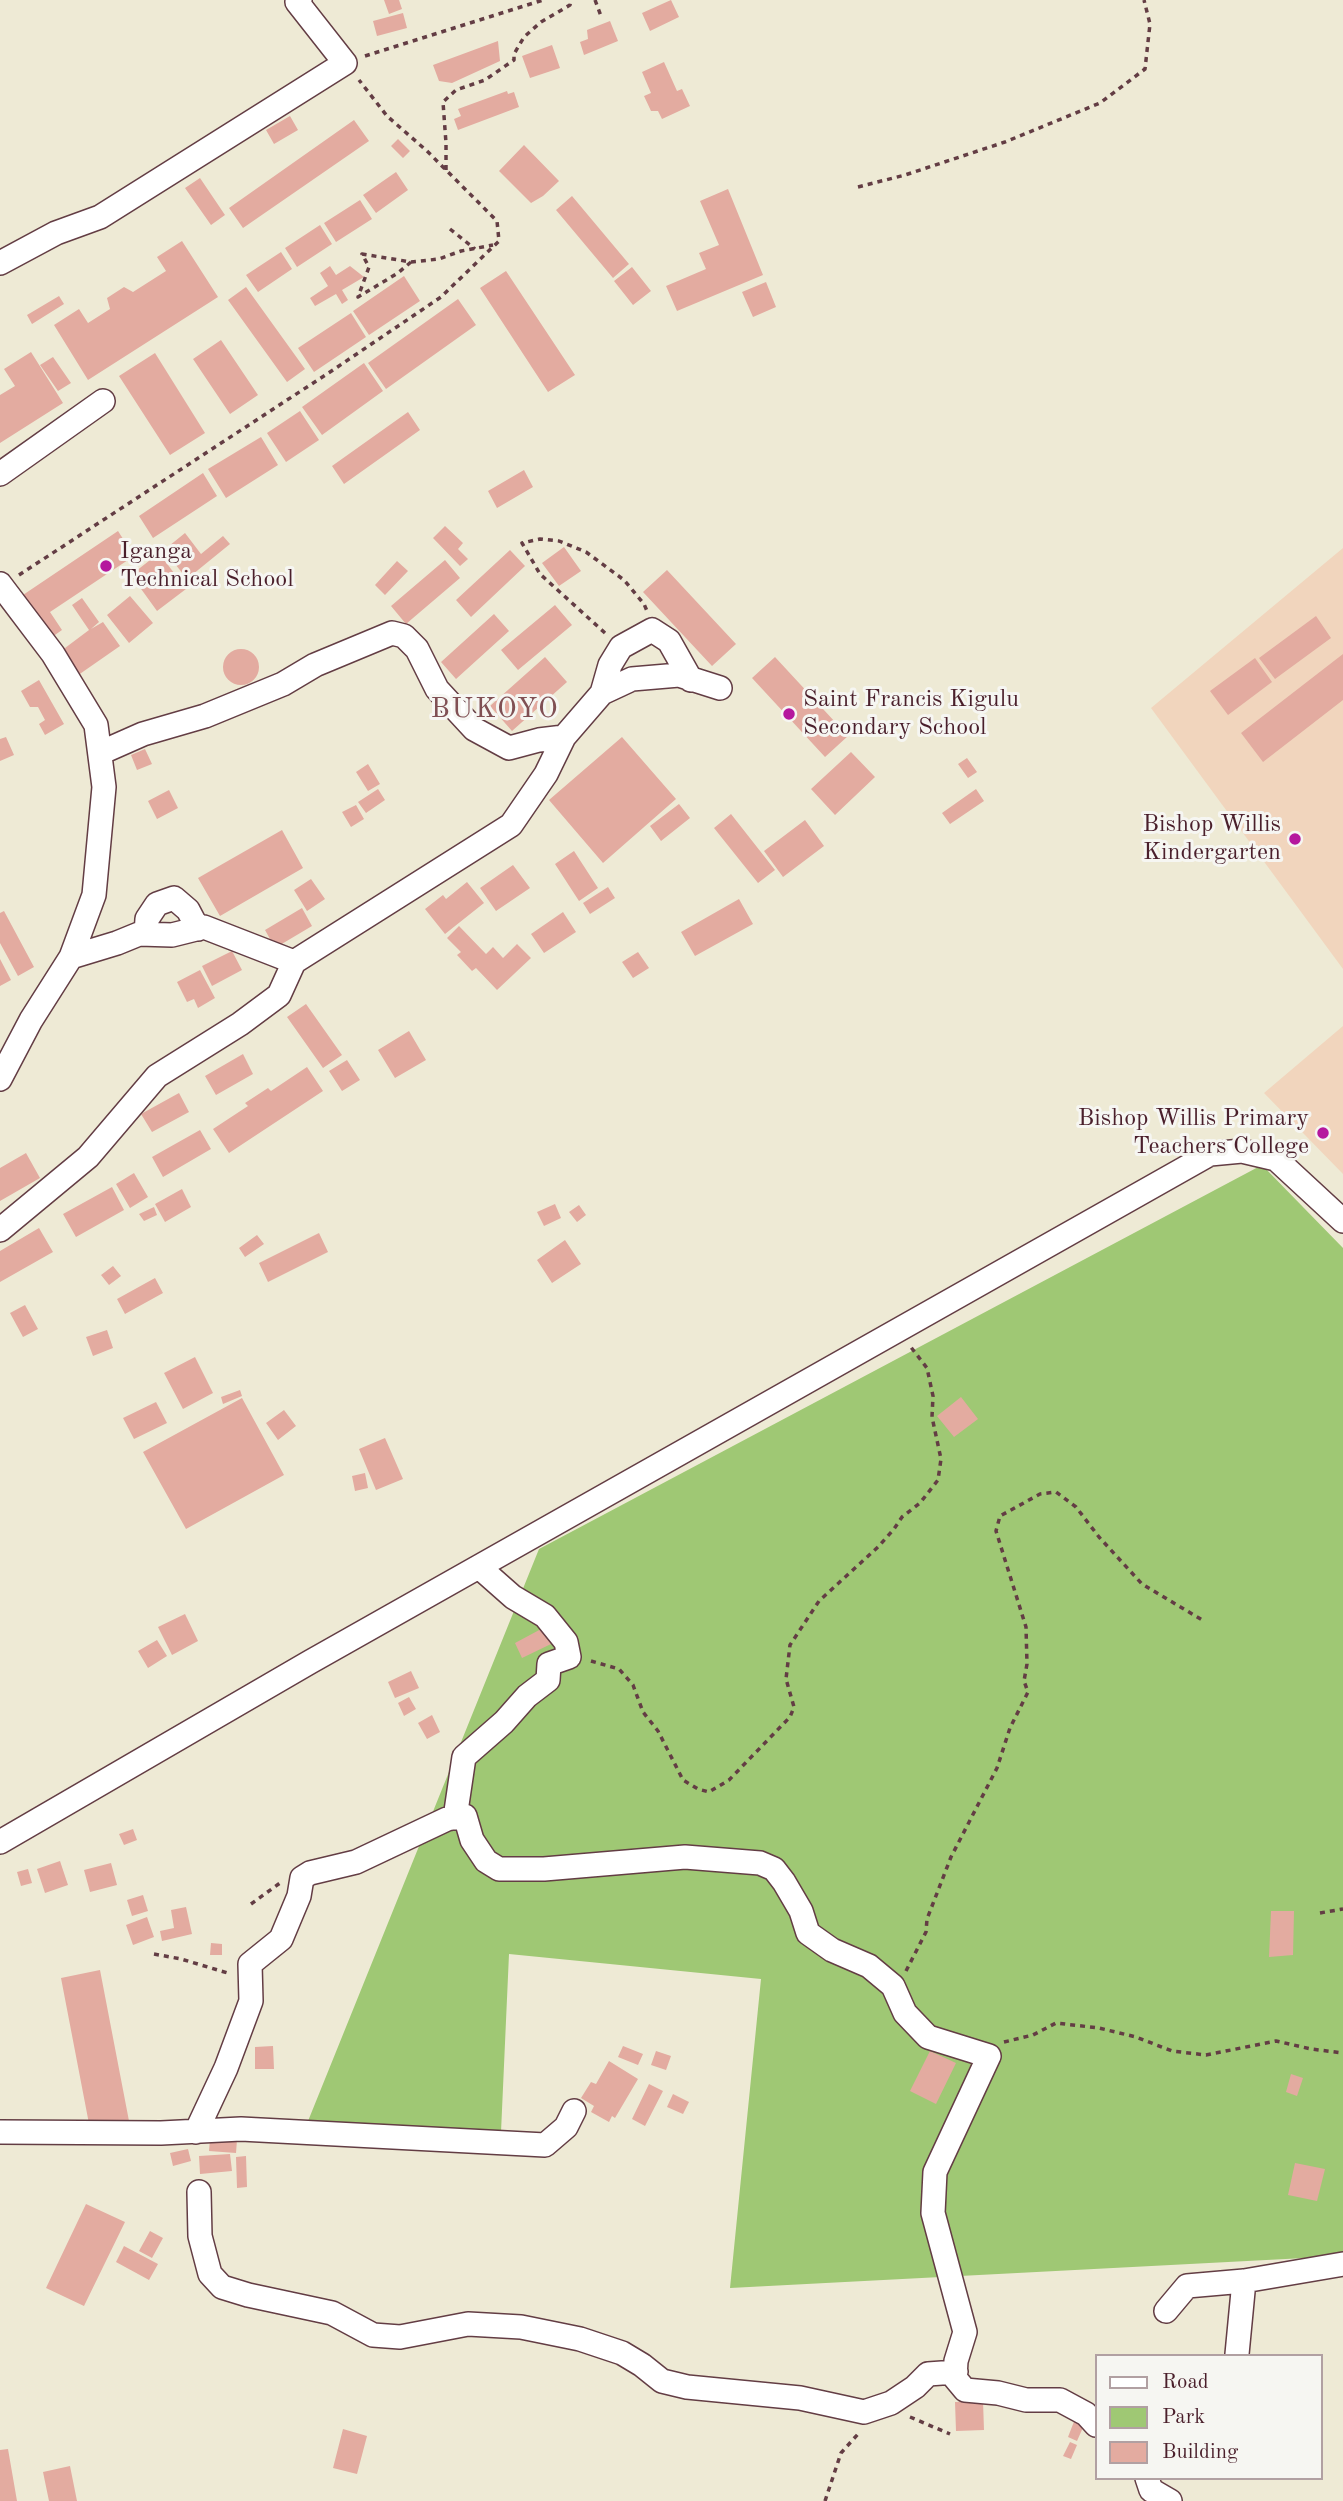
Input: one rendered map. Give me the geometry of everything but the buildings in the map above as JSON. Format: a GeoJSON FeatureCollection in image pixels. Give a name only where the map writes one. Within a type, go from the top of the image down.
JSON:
{"type":"FeatureCollection","features":[{"type":"Feature","properties":{"kind":"street"},"geometry":{"type":"LineString","coordinates":[[0,263],[56,233],[100,217],[345,63],[297,2],[300,0]]}},
{"type":"Feature","properties":{"kind":"street"},"geometry":{"type":"LineString","coordinates":[[0,474],[103,401]]}},
{"type":"Feature","properties":{"kind":"street"},"geometry":{"type":"LineString","coordinates":[[0,1079],[31,1020],[71,957],[94,895],[104,787],[96,725],[52,654],[1,585]]}},
{"type":"Feature","properties":{"kind":"street"},"geometry":{"type":"LineString","coordinates":[[602,693],[610,665],[621,647],[652,630],[669,642],[691,680]]}},
{"type":"Feature","properties":{"kind":"street"},"geometry":{"type":"LineString","coordinates":[[100,753],[143,734],[205,716],[282,684],[315,665],[392,634],[404,636],[417,649],[437,689],[474,729],[509,748],[564,737]]}},
{"type":"Feature","properties":{"kind":"street"},"geometry":{"type":"LineString","coordinates":[[0,1230],[88,1157],[157,1076],[240,1024],[279,995],[294,962],[511,825],[547,774],[564,737],[602,693],[632,679],[679,675],[720,688]]}},
{"type":"Feature","properties":{"kind":"street"},"geometry":{"type":"LineString","coordinates":[[146,934],[147,919],[157,904],[174,898],[188,910],[198,929]]}},
{"type":"Feature","properties":{"kind":"street"},"geometry":{"type":"LineString","coordinates":[[71,957],[139,934],[172,935],[204,927],[294,962]]}},
{"type":"Feature","properties":{"kind":"street"},"geometry":{"type":"LineString","coordinates":[[0,1842],[479,1567],[1210,1154],[1242,1151],[1276,1159],[1343,1221]]}},
{"type":"Feature","properties":{"kind":"street"},"geometry":{"type":"LineString","coordinates":[[455,1818],[464,1757],[504,1722],[527,1696],[548,1680],[550,1664],[569,1657],[566,1642],[545,1616],[513,1597],[479,1567]]}},
{"type":"Feature","properties":{"kind":"street"},"geometry":{"type":"LineString","coordinates":[[196,2132],[226,2068],[251,2001],[250,1964],[281,1939],[299,1896],[302,1878],[310,1873],[356,1862],[407,1836],[465,1816],[472,1840],[486,1861],[499,1869],[544,1869],[685,1857],[760,1863],[774,1869],[784,1882],[801,1911],[808,1933],[832,1950],[869,1966],[893,1986],[905,2013],[928,2037],[989,2056],[935,2172],[933,2213],[965,2332],[956,2361],[955,2378],[965,2390],[998,2393],[1026,2400],[1060,2400],[1086,2414],[1094,2423]]}},
{"type":"Feature","properties":{"kind":"street"},"geometry":{"type":"LineString","coordinates":[[0,2133],[196,2132],[242,2129],[545,2146],[566,2127],[573,2111]]}},
{"type":"Feature","properties":{"kind":"street"},"geometry":{"type":"LineString","coordinates":[[199,2192],[200,2236],[210,2274],[222,2287],[332,2313],[373,2335],[400,2337],[468,2324],[521,2327],[580,2339],[622,2353],[662,2381],[687,2387],[800,2398],[864,2412],[891,2403],[915,2387],[928,2374],[956,2372]]}},
{"type":"Feature","properties":{"kind":"street"},"geometry":{"type":"LineString","coordinates":[[1166,2311],[1186,2286],[1244,2281],[1343,2264]]}},
{"type":"Feature","properties":{"kind":"street"},"geometry":{"type":"LineString","coordinates":[[1237,2354],[1244,2281]]}},
{"type":"Feature","properties":{"kind":"street"},"geometry":{"type":"LineString","coordinates":[[1148,2480],[1151,2490],[1170,2501]]}},
{"type":"Feature","properties":{"kind":"path"},"geometry":{"type":"LineString","coordinates":[[1,585],[441,297],[499,241],[497,221],[387,116],[345,63],[543,0]]}},
{"type":"Feature","properties":{"kind":"path"},"geometry":{"type":"LineString","coordinates":[[446,170],[443,102],[456,90],[485,80],[514,60],[514,54],[524,37],[541,22],[570,5],[571,0]]}},
{"type":"Feature","properties":{"kind":"path"},"geometry":{"type":"LineString","coordinates":[[595,0],[601,16]]}},
{"type":"Feature","properties":{"kind":"path"},"geometry":{"type":"LineString","coordinates":[[858,187],[905,175],[1005,142],[1100,103],[1144,69],[1150,24],[1144,0]]}},
{"type":"Feature","properties":{"kind":"path"},"geometry":{"type":"LineString","coordinates":[[450,229],[475,248]]}},
{"type":"Feature","properties":{"kind":"path"},"geometry":{"type":"LineString","coordinates":[[411,262],[358,297],[369,267],[362,254],[411,262],[439,259],[495,245]]}},
{"type":"Feature","properties":{"kind":"path"},"geometry":{"type":"LineString","coordinates":[[621,647],[540,574],[522,543],[540,539],[559,541],[586,552],[631,588],[644,604],[652,630]]}},
{"type":"Feature","properties":{"kind":"path"},"geometry":{"type":"LineString","coordinates":[[569,1657],[619,1669],[633,1685],[643,1712],[658,1731],[683,1780],[709,1792],[729,1780],[790,1717],[794,1707],[786,1679],[790,1646],[819,1601],[878,1547],[902,1517],[919,1503],[938,1480],[941,1459],[932,1417],[933,1396],[927,1368],[897,1332]]}},
{"type":"Feature","properties":{"kind":"path"},"geometry":{"type":"LineString","coordinates":[[893,1986],[909,1968],[918,1950],[951,1857],[997,1768],[1010,1728],[1028,1692],[1024,1681],[1027,1664],[1026,1627],[996,1531],[1000,1516],[1040,1494],[1056,1492],[1076,1507],[1142,1584],[1204,1621]]}},
{"type":"Feature","properties":{"kind":"path"},"geometry":{"type":"LineString","coordinates":[[251,1905],[259,1896],[285,1880],[302,1878]]}},
{"type":"Feature","properties":{"kind":"path"},"geometry":{"type":"LineString","coordinates":[[1320,1913],[1343,1909]]}},
{"type":"Feature","properties":{"kind":"path"},"geometry":{"type":"LineString","coordinates":[[153,1954],[181,1959],[228,1974],[250,1975]]}},
{"type":"Feature","properties":{"kind":"path"},"geometry":{"type":"LineString","coordinates":[[989,2056],[1004,2042],[1033,2035],[1056,2023],[1099,2028],[1136,2037],[1172,2051],[1206,2055],[1276,2041],[1343,2053]]}},
{"type":"Feature","properties":{"kind":"path"},"geometry":{"type":"LineString","coordinates":[[825,2501],[841,2453],[883,2405],[950,2434]]}},
{"type":"Feature","properties":{"kind":"shaded area","name":"Bishop Willis Kindergarten"},"geometry":{"type":"Polygon","coordinates":[[[1343,548],[1343,969],[1151,708],[1343,548]]]}},
{"type":"Feature","properties":{"kind":"shaded area","name":"Bishop Willis Primary Teachers College"},"geometry":{"type":"Polygon","coordinates":[[[1343,1026],[1343,1174],[1264,1093],[1343,1026]]]}},
{"type":"Feature","properties":{"kind":"green space"},"geometry":{"type":"Polygon","coordinates":[[[1262,1165],[1343,1248],[1343,2256],[730,2288],[761,1979],[509,1954],[501,2132],[304,2131],[539,1549],[1262,1165]]]}},
{"type":"Feature","properties":{"kind":"place","name":"Iganga Technical School"},"geometry":{"type":"Point","coordinates":[106,566]}},
{"type":"Feature","properties":{"kind":"place","name":"Saint Francis Kigulu Secondary School"},"geometry":{"type":"Point","coordinates":[789,714]}},
{"type":"Feature","properties":{"kind":"place","name":"Bishop Willis Kindergarten"},"geometry":{"type":"Point","coordinates":[1295,839]}},
{"type":"Feature","properties":{"kind":"place","name":"Bishop Willis Primary Teachers College"},"geometry":{"type":"Point","coordinates":[1323,1133]}},
{"type":"Feature","properties":{"kind":"district","name":"BUKOYO"},"geometry":{"type":"Point","coordinates":[495,710]}}]}
